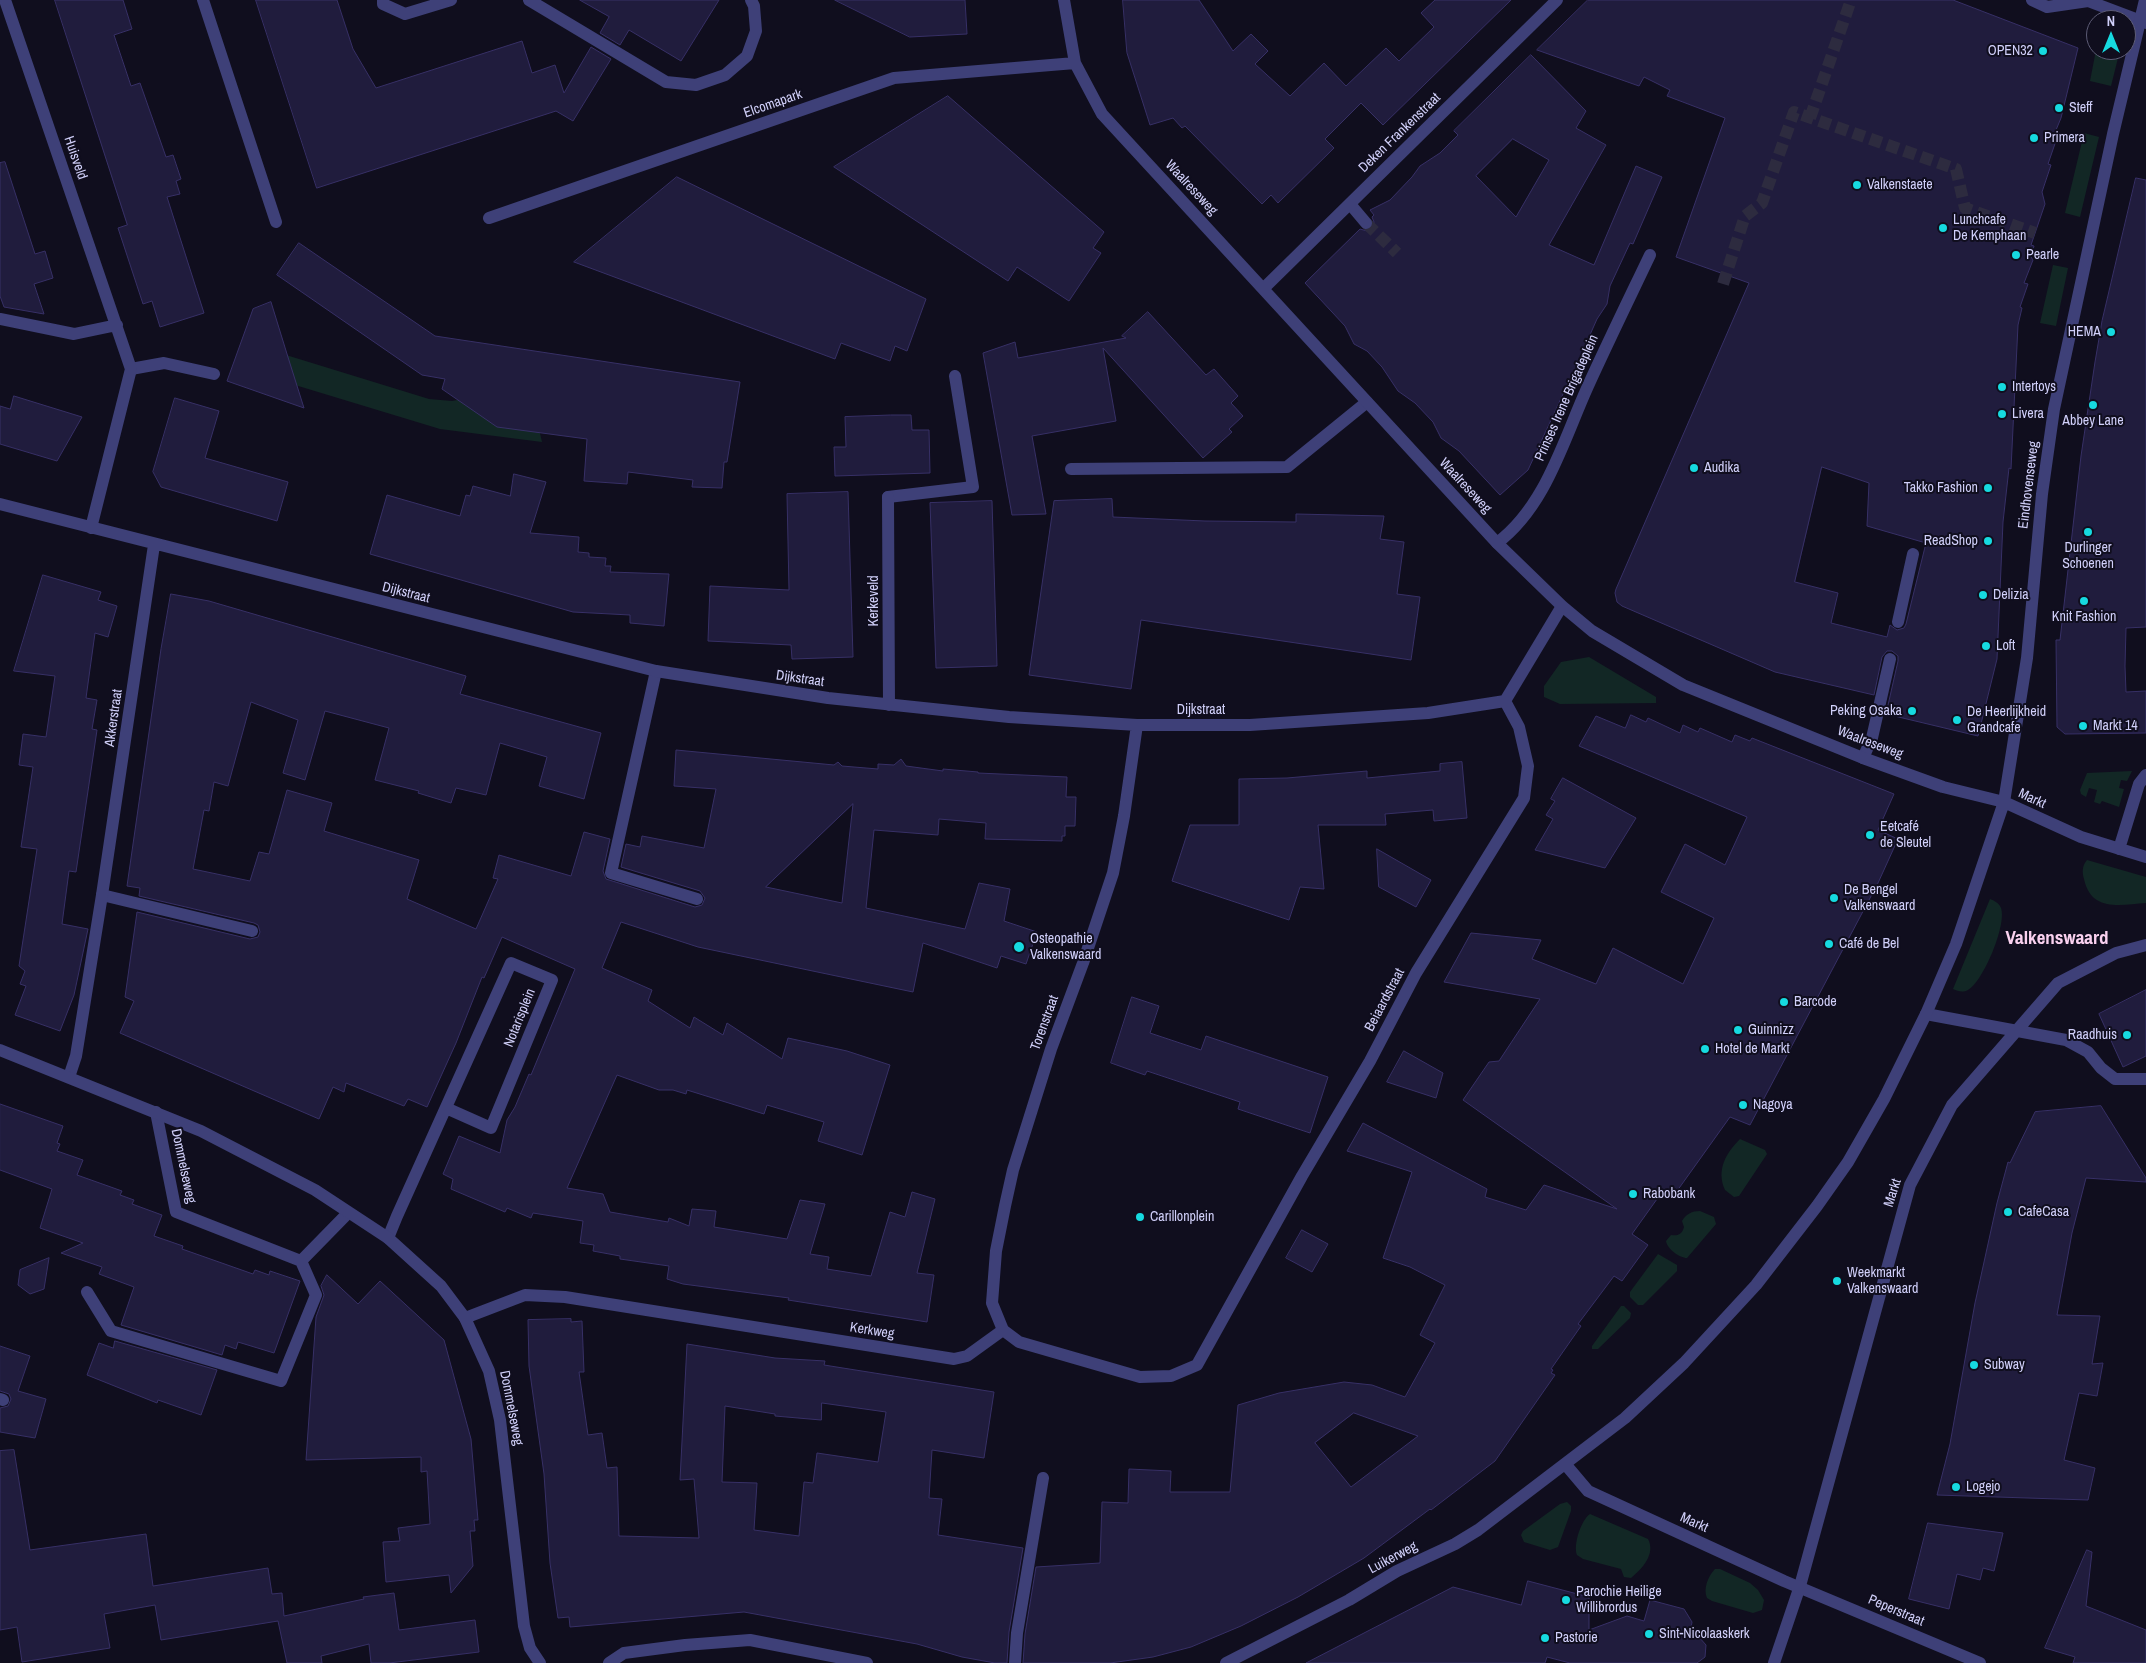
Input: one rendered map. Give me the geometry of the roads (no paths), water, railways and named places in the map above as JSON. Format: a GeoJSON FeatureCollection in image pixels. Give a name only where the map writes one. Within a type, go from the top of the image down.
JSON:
{"type":"FeatureCollection","features":[{"type":"Feature","properties":{"kind":"street","name":"Huisveld"},"geometry":{"type":"LineString","coordinates":[[5,0],[131,369]]}},
{"type":"Feature","properties":{"kind":"street"},"geometry":{"type":"LineString","coordinates":[[203,0],[276,222]]}},
{"type":"Feature","properties":{"kind":"street"},"geometry":{"type":"LineString","coordinates":[[383,0],[383,4],[405,14],[451,0]]}},
{"type":"Feature","properties":{"kind":"street"},"geometry":{"type":"LineString","coordinates":[[529,0],[666,82],[696,85],[725,75],[747,56],[756,31],[754,6],[751,0]]}},
{"type":"Feature","properties":{"kind":"street","name":"Waalreseweg"},"geometry":{"type":"LineString","coordinates":[[1064,0],[1075,64],[1102,114],[1497,543],[1562,606],[1592,631],[1683,685],[1863,758],[1943,787],[2004,802]]}},
{"type":"Feature","properties":{"kind":"street","name":"Deken Frankenstraat"},"geometry":{"type":"LineString","coordinates":[[1264,288],[1557,0]]}},
{"type":"Feature","properties":{"kind":"street"},"geometry":{"type":"LineString","coordinates":[[2032,0],[2047,6],[2088,0],[2143,22]]}},
{"type":"Feature","properties":{"kind":"street","name":"Eindhovenseweg"},"geometry":{"type":"LineString","coordinates":[[2004,802],[2027,658],[2042,494],[2054,409],[2113,134],[2143,22],[2145,0]]}},
{"type":"Feature","properties":{"kind":"street","name":"Elcomapark"},"geometry":{"type":"LineString","coordinates":[[489,218],[894,78],[1075,64]]}},
{"type":"Feature","properties":{"kind":"street"},"geometry":{"type":"LineString","coordinates":[[1350,204],[1366,223]]}},
{"type":"Feature","properties":{"kind":"street","name":"Prinses Irene Brigadeplein"},"geometry":{"type":"LineString","coordinates":[[1497,543],[1511,533],[1531,510],[1650,255]]}},
{"type":"Feature","properties":{"kind":"street"},"geometry":{"type":"LineString","coordinates":[[0,319],[74,334],[117,325]]}},
{"type":"Feature","properties":{"kind":"street"},"geometry":{"type":"LineString","coordinates":[[91,528],[131,369],[164,363],[214,374]]}},
{"type":"Feature","properties":{"kind":"street","name":"Kerkeveld"},"geometry":{"type":"LineString","coordinates":[[889,705],[888,497],[973,487],[955,376]]}},
{"type":"Feature","properties":{"kind":"street"},"geometry":{"type":"LineString","coordinates":[[1071,469],[1287,467],[1367,402]]}},
{"type":"Feature","properties":{"kind":"street","name":"Dijkstraat"},"geometry":{"type":"LineString","coordinates":[[0,504],[154,545],[656,671],[782,692],[1009,717],[1137,725],[1260,725],[1428,713],[1505,701]]}},
{"type":"Feature","properties":{"kind":"street","name":"Akkerstraat"},"geometry":{"type":"LineString","coordinates":[[68,1077],[76,1056],[154,545]]}},
{"type":"Feature","properties":{"kind":"street"},"geometry":{"type":"LineString","coordinates":[[1898,622],[1913,554]]}},
{"type":"Feature","properties":{"kind":"street"},"geometry":{"type":"LineString","coordinates":[[1505,701],[1562,606]]}},
{"type":"Feature","properties":{"kind":"street"},"geometry":{"type":"LineString","coordinates":[[1863,758],[1872,738],[1890,659]]}},
{"type":"Feature","properties":{"kind":"street"},"geometry":{"type":"LineString","coordinates":[[656,671],[611,873],[697,899]]}},
{"type":"Feature","properties":{"kind":"street","name":"Beiaardstraat"},"geometry":{"type":"LineString","coordinates":[[1003,1330],[1019,1342],[1140,1378],[1171,1376],[1196,1365],[1302,1176],[1370,1062],[1416,973],[1524,798],[1528,766],[1519,727],[1505,701]]}},
{"type":"Feature","properties":{"kind":"street","name":"Torenstraat"},"geometry":{"type":"LineString","coordinates":[[1003,1330],[992,1303],[996,1251],[1012,1170],[1051,1049],[1113,874],[1124,816],[1137,725]]}},
{"type":"Feature","properties":{"kind":"street"},"geometry":{"type":"LineString","coordinates":[[2119,849],[2139,784],[2146,775]]}},
{"type":"Feature","properties":{"kind":"street","name":"Markt"},"geometry":{"type":"LineString","coordinates":[[2146,857],[2081,837],[2004,802],[1956,944],[1926,1014],[1884,1099],[1848,1162],[1817,1206],[1756,1285],[1684,1363],[1624,1418],[1566,1465],[1588,1491],[1784,1581],[1800,1586],[1910,1186],[1952,1105],[2058,983],[2116,953],[2146,945]]}},
{"type":"Feature","properties":{"kind":"street"},"geometry":{"type":"LineString","coordinates":[[102,895],[252,931]]}},
{"type":"Feature","properties":{"kind":"street","name":"Notarisplein"},"geometry":{"type":"LineString","coordinates":[[388,1238],[446,1108],[511,963],[552,980],[491,1128],[446,1108]]}},
{"type":"Feature","properties":{"kind":"street"},"geometry":{"type":"LineString","coordinates":[[1926,1014],[2066,1040],[2088,1052],[2101,1068],[2115,1079],[2146,1079]]}},
{"type":"Feature","properties":{"kind":"street","name":"Dommelseweg"},"geometry":{"type":"LineString","coordinates":[[0,1050],[201,1130],[315,1190],[388,1238],[441,1286],[465,1318],[489,1371],[500,1420],[524,1626],[530,1648],[540,1663]]}},
{"type":"Feature","properties":{"kind":"street","name":"Dommelseweg"},"geometry":{"type":"LineString","coordinates":[[156,1112],[176,1212],[301,1261]]}},
{"type":"Feature","properties":{"kind":"street"},"geometry":{"type":"LineString","coordinates":[[87,1292],[111,1331],[281,1381],[316,1295],[301,1261],[348,1213]]}},
{"type":"Feature","properties":{"kind":"street","name":"Kerkweg"},"geometry":{"type":"LineString","coordinates":[[465,1318],[525,1295],[565,1297],[954,1359],[967,1356],[1003,1330]]}},
{"type":"Feature","properties":{"kind":"street","name":"Luikerweg"},"geometry":{"type":"LineString","coordinates":[[1226,1663],[1349,1600],[1397,1571],[1455,1544],[1478,1530],[1566,1465]]}},
{"type":"Feature","properties":{"kind":"street"},"geometry":{"type":"LineString","coordinates":[[1015,1663],[1017,1633],[1042,1478]]}},
{"type":"Feature","properties":{"kind":"street"},"geometry":{"type":"LineString","coordinates":[[1774,1663],[1800,1586]]}},
{"type":"Feature","properties":{"kind":"street","name":"Peperstraat"},"geometry":{"type":"LineString","coordinates":[[1800,1586],[1980,1663]]}},
{"type":"Feature","properties":{"kind":"street"},"geometry":{"type":"LineString","coordinates":[[609,1663],[624,1653],[685,1645],[750,1640],[867,1663]]}},
{"type":"Feature","properties":{"kind":"tunnel"},"geometry":{"type":"LineString","coordinates":[[1810,118],[1851,0]]}},
{"type":"Feature","properties":{"kind":"tunnel"},"geometry":{"type":"LineString","coordinates":[[1723,284],[1745,216],[1762,203],[1794,112],[1956,169],[1965,208],[2035,233]]}},
{"type":"Feature","properties":{"kind":"tunnel"},"geometry":{"type":"LineString","coordinates":[[1366,223],[1397,253]]}},
{"type":"Feature","properties":{"kind":"place","name":"OPEN32"},"geometry":{"type":"Point","coordinates":[2043,51]}},
{"type":"Feature","properties":{"kind":"place","name":"Steff"},"geometry":{"type":"Point","coordinates":[2059,108]}},
{"type":"Feature","properties":{"kind":"place","name":"Primera"},"geometry":{"type":"Point","coordinates":[2034,138]}},
{"type":"Feature","properties":{"kind":"place","name":"Valkenstaete"},"geometry":{"type":"Point","coordinates":[1857,185]}},
{"type":"Feature","properties":{"kind":"place","name":"Lunchcafe De Kemphaan"},"geometry":{"type":"Point","coordinates":[1943,228]}},
{"type":"Feature","properties":{"kind":"place","name":"Pearle"},"geometry":{"type":"Point","coordinates":[2016,255]}},
{"type":"Feature","properties":{"kind":"place","name":"HEMA"},"geometry":{"type":"Point","coordinates":[2111,332]}},
{"type":"Feature","properties":{"kind":"place","name":"Intertoys"},"geometry":{"type":"Point","coordinates":[2002,387]}},
{"type":"Feature","properties":{"kind":"place","name":"Abbey Lane"},"geometry":{"type":"Point","coordinates":[2093,405]}},
{"type":"Feature","properties":{"kind":"place","name":"Livera"},"geometry":{"type":"Point","coordinates":[2002,414]}},
{"type":"Feature","properties":{"kind":"place","name":"Audika"},"geometry":{"type":"Point","coordinates":[1694,468]}},
{"type":"Feature","properties":{"kind":"place","name":"Takko Fashion"},"geometry":{"type":"Point","coordinates":[1988,488]}},
{"type":"Feature","properties":{"kind":"place","name":"Durlinger Schoenen"},"geometry":{"type":"Point","coordinates":[2088,532]}},
{"type":"Feature","properties":{"kind":"place","name":"ReadShop"},"geometry":{"type":"Point","coordinates":[1988,541]}},
{"type":"Feature","properties":{"kind":"place","name":"Delizia"},"geometry":{"type":"Point","coordinates":[1983,595]}},
{"type":"Feature","properties":{"kind":"place","name":"Knit Fashion"},"geometry":{"type":"Point","coordinates":[2084,601]}},
{"type":"Feature","properties":{"kind":"place","name":"Loft"},"geometry":{"type":"Point","coordinates":[1986,646]}},
{"type":"Feature","properties":{"kind":"place","name":"Peking Osaka"},"geometry":{"type":"Point","coordinates":[1912,711]}},
{"type":"Feature","properties":{"kind":"place","name":"De Heerlijkheid Grandcafe"},"geometry":{"type":"Point","coordinates":[1957,720]}},
{"type":"Feature","properties":{"kind":"place","name":"Markt 14"},"geometry":{"type":"Point","coordinates":[2083,726]}},
{"type":"Feature","properties":{"kind":"place","name":"Eetcafé de Sleutel"},"geometry":{"type":"Point","coordinates":[1870,835]}},
{"type":"Feature","properties":{"kind":"place","name":"De Bengel Valkenswaard"},"geometry":{"type":"Point","coordinates":[1834,898]}},
{"type":"Feature","properties":{"kind":"place","name":"Café de Bel"},"geometry":{"type":"Point","coordinates":[1829,944]}},
{"type":"Feature","properties":{"kind":"place","name":"Osteopathie Valkenswaard"},"geometry":{"type":"Point","coordinates":[1019,947]}},
{"type":"Feature","properties":{"kind":"place","name":"Barcode"},"geometry":{"type":"Point","coordinates":[1784,1002]}},
{"type":"Feature","properties":{"kind":"place","name":"Guinnizz"},"geometry":{"type":"Point","coordinates":[1738,1030]}},
{"type":"Feature","properties":{"kind":"place","name":"Raadhuis"},"geometry":{"type":"Point","coordinates":[2127,1035]}},
{"type":"Feature","properties":{"kind":"place","name":"Hotel de Markt"},"geometry":{"type":"Point","coordinates":[1705,1049]}},
{"type":"Feature","properties":{"kind":"place","name":"Nagoya"},"geometry":{"type":"Point","coordinates":[1743,1105]}},
{"type":"Feature","properties":{"kind":"place","name":"Rabobank"},"geometry":{"type":"Point","coordinates":[1633,1194]}},
{"type":"Feature","properties":{"kind":"place","name":"CafeCasa"},"geometry":{"type":"Point","coordinates":[2008,1212]}},
{"type":"Feature","properties":{"kind":"place","name":"Carillonplein"},"geometry":{"type":"Point","coordinates":[1140,1217]}},
{"type":"Feature","properties":{"kind":"place","name":"Weekmarkt Valkenswaard"},"geometry":{"type":"Point","coordinates":[1837,1281]}},
{"type":"Feature","properties":{"kind":"place","name":"Subway"},"geometry":{"type":"Point","coordinates":[1974,1365]}},
{"type":"Feature","properties":{"kind":"place","name":"Logejo"},"geometry":{"type":"Point","coordinates":[1956,1487]}},
{"type":"Feature","properties":{"kind":"place","name":"Parochie Heilige Willibrordus"},"geometry":{"type":"Point","coordinates":[1566,1600]}},
{"type":"Feature","properties":{"kind":"place","name":"Sint-Nicolaaskerk"},"geometry":{"type":"Point","coordinates":[1649,1634]}},
{"type":"Feature","properties":{"kind":"place","name":"Pastorie"},"geometry":{"type":"Point","coordinates":[1545,1638]}},
{"type":"Feature","properties":{"kind":"district","name":"Valkenswaard"},"geometry":{"type":"Point","coordinates":[2057,939]}}]}
